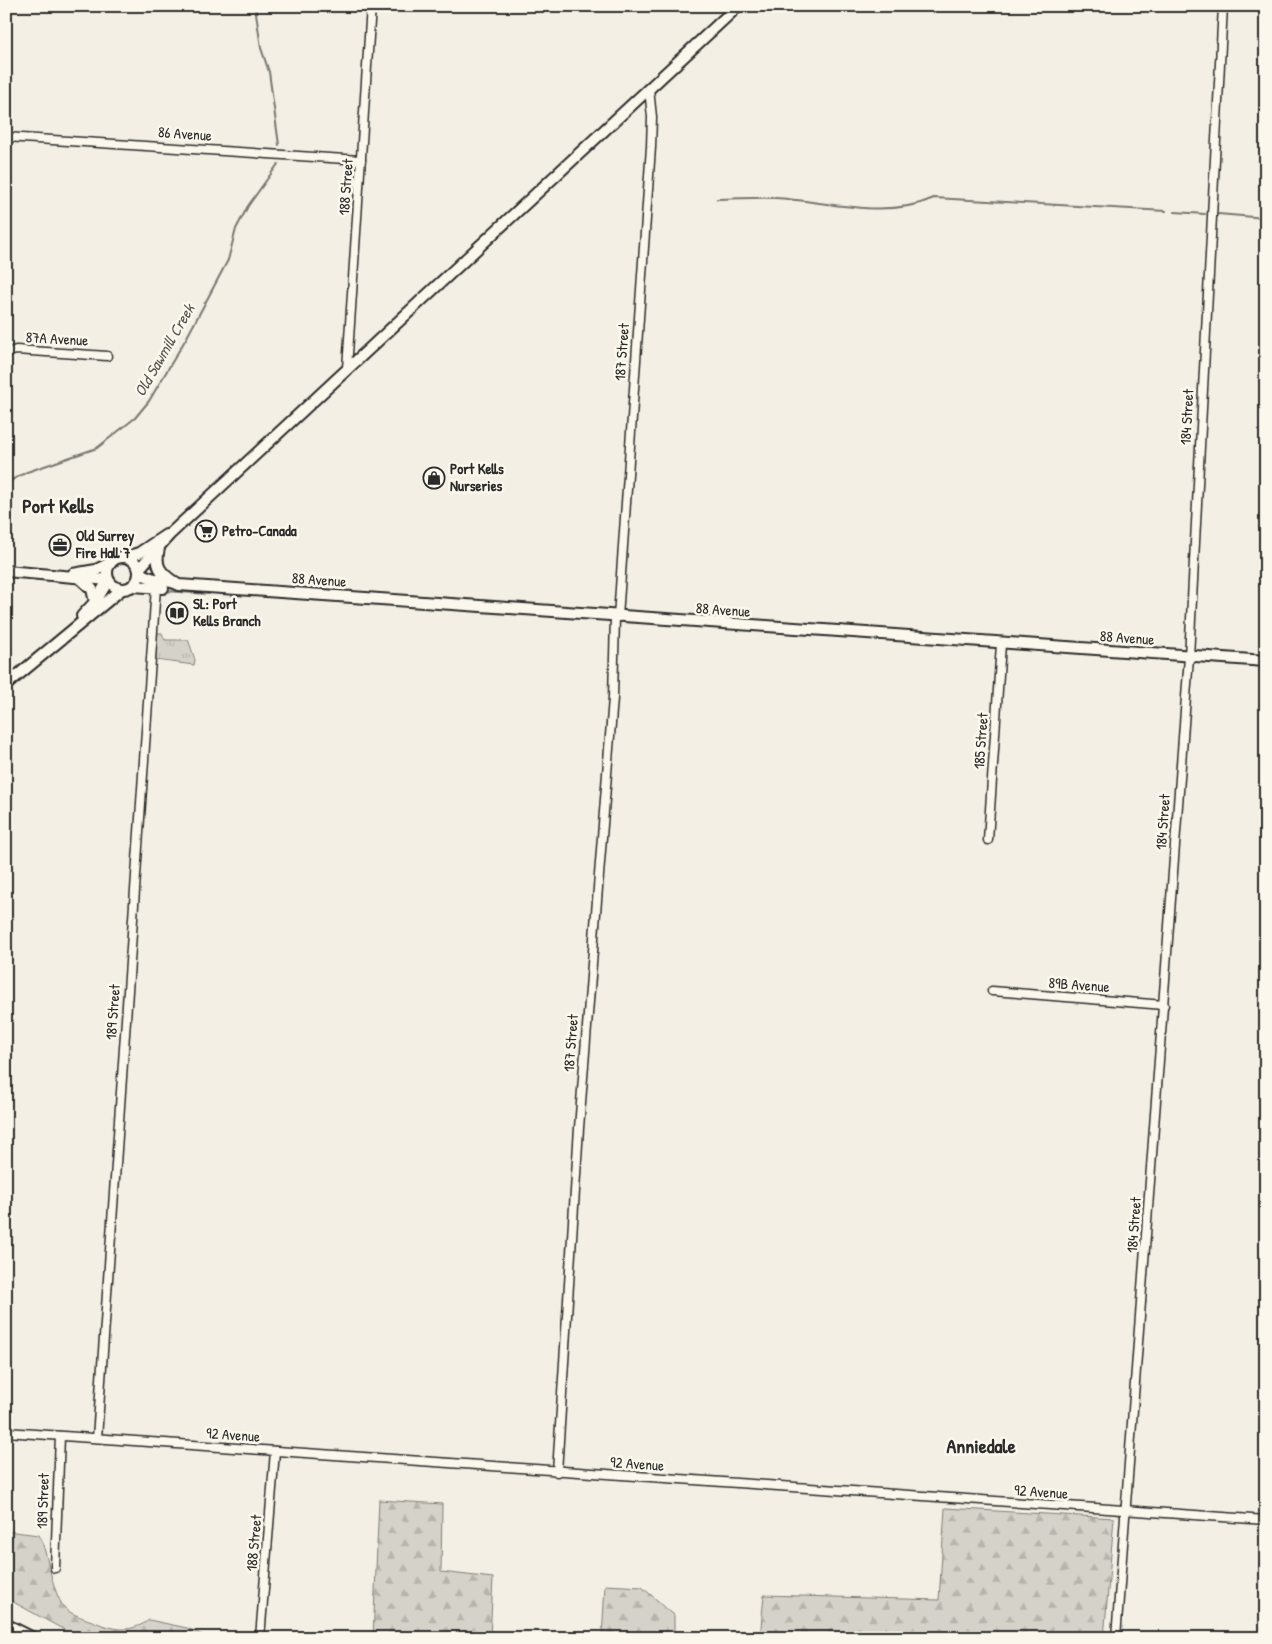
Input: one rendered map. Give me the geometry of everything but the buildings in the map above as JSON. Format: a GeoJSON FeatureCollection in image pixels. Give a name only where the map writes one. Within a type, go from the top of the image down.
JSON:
{"type":"FeatureCollection","features":[{"type":"Feature","properties":{"kind":"highway"},"geometry":{"type":"LineString","coordinates":[[6,1625],[32,1638]]}},
{"type":"Feature","properties":{"kind":"highway"},"geometry":{"type":"LineString","coordinates":[[6,1636],[11,1638]]}},
{"type":"Feature","properties":{"kind":"main road"},"geometry":{"type":"LineString","coordinates":[[78,623],[97,612],[110,596],[137,580],[139,571],[170,534],[738,6]]}},
{"type":"Feature","properties":{"kind":"main road"},"geometry":{"type":"LineString","coordinates":[[6,686],[78,623],[95,602],[108,580],[107,570],[116,558],[139,553],[170,534]]}},
{"type":"Feature","properties":{"kind":"main road"},"geometry":{"type":"LineString","coordinates":[[159,548],[157,566],[163,575],[177,584]]}},
{"type":"Feature","properties":{"kind":"main road"},"geometry":{"type":"LineString","coordinates":[[125,557],[134,561],[139,571]]}},
{"type":"Feature","properties":{"kind":"main road"},"geometry":{"type":"LineString","coordinates":[[70,576],[96,570],[110,564]]}},
{"type":"Feature","properties":{"kind":"main road","name":"88 Avenue"},"geometry":{"type":"LineString","coordinates":[[139,571],[154,580],[177,584],[616,617],[1266,661]]}},
{"type":"Feature","properties":{"kind":"main road"},"geometry":{"type":"LineString","coordinates":[[6,572],[108,580],[127,587]]}},
{"type":"Feature","properties":{"kind":"main road"},"geometry":{"type":"LineString","coordinates":[[80,579],[92,589],[95,602]]}},
{"type":"Feature","properties":{"kind":"main road","name":"88 Avenue"},"geometry":{"type":"LineString","coordinates":[[127,587],[168,588],[177,584]]}},
{"type":"Feature","properties":{"kind":"street","name":"188 Street"},"geometry":{"type":"LineString","coordinates":[[347,370],[371,6]]}},
{"type":"Feature","properties":{"kind":"street","name":"184 Street"},"geometry":{"type":"LineString","coordinates":[[1116,1638],[1127,1512],[1189,657],[1223,6]]}},
{"type":"Feature","properties":{"kind":"street","name":"187 Street"},"geometry":{"type":"LineString","coordinates":[[557,1472],[579,1128],[613,689],[616,617],[651,147],[652,116],[649,89]]}},
{"type":"Feature","properties":{"kind":"street","name":"86 Avenue"},"geometry":{"type":"LineString","coordinates":[[6,137],[362,160]]}},
{"type":"Feature","properties":{"kind":"street","name":"87A Avenue"},"geometry":{"type":"LineString","coordinates":[[6,353],[16,350],[108,356]]}},
{"type":"Feature","properties":{"kind":"street","name":"189 Street"},"geometry":{"type":"LineString","coordinates":[[97,1438],[156,587]]}},
{"type":"Feature","properties":{"kind":"street","name":"185 Street"},"geometry":{"type":"LineString","coordinates":[[988,840],[1001,644]]}},
{"type":"Feature","properties":{"kind":"street","name":"89B Avenue"},"geometry":{"type":"LineString","coordinates":[[992,991],[1164,1005]]}},
{"type":"Feature","properties":{"kind":"street","name":"92 Avenue"},"geometry":{"type":"LineString","coordinates":[[6,1432],[1127,1512],[1266,1520]]}},
{"type":"Feature","properties":{"kind":"street","name":"189 Street"},"geometry":{"type":"LineString","coordinates":[[55,1568],[60,1436]]}},
{"type":"Feature","properties":{"kind":"street","name":"188 Street"},"geometry":{"type":"LineString","coordinates":[[260,1638],[275,1452]]}},
{"type":"Feature","properties":{"kind":"green space"},"geometry":{"type":"Polygon","coordinates":[[[157,633],[162,633],[165,640],[188,640],[195,660],[194,665],[155,660],[157,633]]]}},
{"type":"Feature","properties":{"kind":"green space"},"geometry":{"type":"Polygon","coordinates":[[[379,1500],[442,1504],[441,1572],[493,1578],[490,1638],[373,1638],[379,1500]]]}},
{"type":"Feature","properties":{"kind":"green space"},"geometry":{"type":"Polygon","coordinates":[[[945,1508],[1114,1518],[1104,1638],[760,1638],[764,1595],[939,1600],[945,1508]]]}},
{"type":"Feature","properties":{"kind":"green space"},"geometry":{"type":"Polygon","coordinates":[[[6,1531],[39,1535],[58,1596],[67,1610],[79,1617],[102,1625],[126,1629],[138,1626],[149,1620],[187,1628],[209,1638],[79,1638],[6,1598],[6,1531]]]}},
{"type":"Feature","properties":{"kind":"green space"},"geometry":{"type":"Polygon","coordinates":[[[605,1585],[642,1587],[674,1615],[674,1638],[602,1638],[605,1585]]]}},
{"type":"Feature","properties":{"kind":"waterway","name":"Old Sawmill Creek"},"geometry":{"type":"LineString","coordinates":[[255,6],[261,48],[269,72],[279,145]]}},
{"type":"Feature","properties":{"kind":"waterway","name":"Old Sawmill Creek"},"geometry":{"type":"LineString","coordinates":[[6,483],[27,472],[97,448],[135,418],[149,401],[187,337],[228,260],[236,229],[248,206],[278,164]]}},
{"type":"Feature","properties":{"kind":"waterway"},"geometry":{"type":"LineString","coordinates":[[717,199],[775,198],[856,207],[896,208],[934,198],[1166,211]]}},
{"type":"Feature","properties":{"kind":"waterway"},"geometry":{"type":"LineString","coordinates":[[1175,212],[1205,214]]}},
{"type":"Feature","properties":{"kind":"waterway"},"geometry":{"type":"LineString","coordinates":[[1218,214],[1266,218]]}},
{"type":"Feature","properties":{"kind":"waterway"},"geometry":{"type":"LineString","coordinates":[[166,591],[209,594]]}},
{"type":"Feature","properties":{"kind":"place","name":"Port Kells Nurseries"},"geometry":{"type":"Point","coordinates":[434,478]}},
{"type":"Feature","properties":{"kind":"place","name":"Petro-Canada"},"geometry":{"type":"Point","coordinates":[206,531]}},
{"type":"Feature","properties":{"kind":"place","name":"Old Surrey Fire Hall 7"},"geometry":{"type":"Point","coordinates":[60,545]}},
{"type":"Feature","properties":{"kind":"place","name":"SL: Port Kells Branch"},"geometry":{"type":"Point","coordinates":[177,613]}},
{"type":"Feature","properties":{"kind":"district","name":"Port Kells"},"geometry":{"type":"Point","coordinates":[58,506]}},
{"type":"Feature","properties":{"kind":"district","name":"Anniedale"},"geometry":{"type":"Point","coordinates":[981,1446]}}]}
